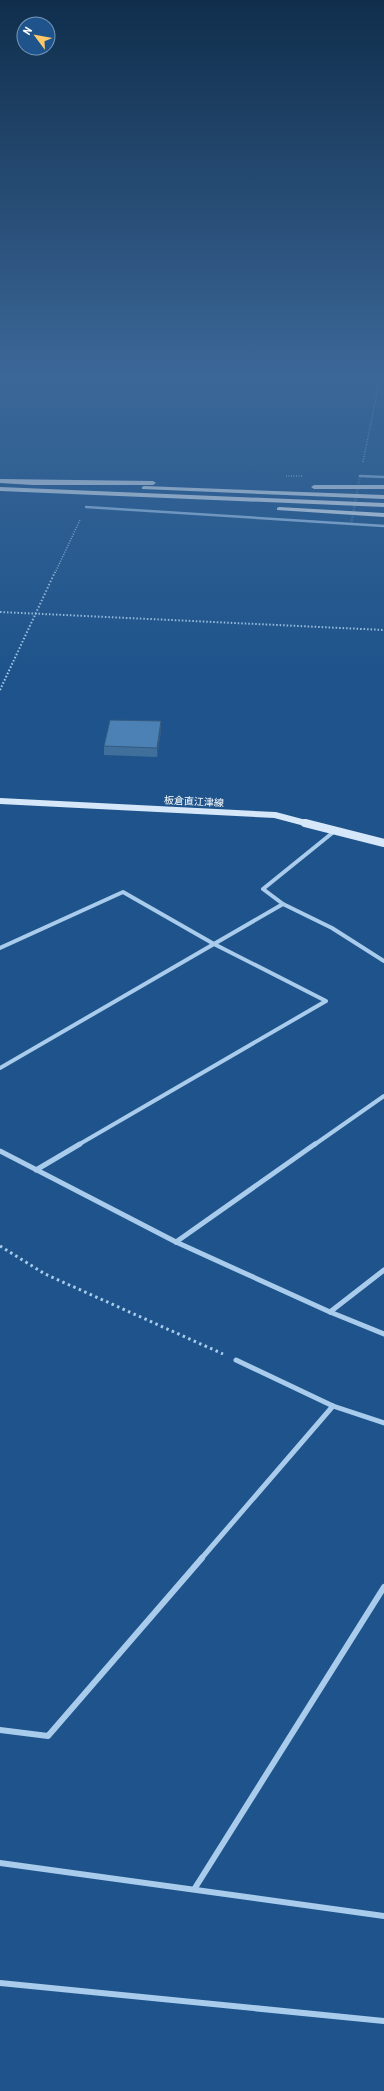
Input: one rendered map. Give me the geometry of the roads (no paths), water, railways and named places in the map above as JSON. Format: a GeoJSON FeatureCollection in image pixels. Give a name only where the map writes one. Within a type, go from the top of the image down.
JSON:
{"type":"FeatureCollection","features":[{"type":"Feature","properties":{"kind":"highway"},"geometry":{"type":"LineString","coordinates":[[3,481],[384,487]]}},
{"type":"Feature","properties":{"kind":"highway"},"geometry":{"type":"LineString","coordinates":[[3,481],[384,497]]}},
{"type":"Feature","properties":{"kind":"highway"},"geometry":{"type":"LineString","coordinates":[[0,489],[384,505]]}},
{"type":"Feature","properties":{"kind":"highway"},"geometry":{"type":"LineString","coordinates":[[204,498],[244,506],[384,515]]}},
{"type":"Feature","properties":{"kind":"main road","name":"板倉直江津線"},"geometry":{"type":"LineString","coordinates":[[0,801],[275,815],[384,843]]}},
{"type":"Feature","properties":{"kind":"street"},"geometry":{"type":"LineString","coordinates":[[360,476],[384,477]]}},
{"type":"Feature","properties":{"kind":"street"},"geometry":{"type":"LineString","coordinates":[[86,507],[384,526]]}},
{"type":"Feature","properties":{"kind":"street"},"geometry":{"type":"LineString","coordinates":[[336,830],[263,889],[283,904],[332,928],[384,962]]}},
{"type":"Feature","properties":{"kind":"street"},"geometry":{"type":"LineString","coordinates":[[0,948],[123,892],[214,944],[326,1001],[36,1170]]}},
{"type":"Feature","properties":{"kind":"street"},"geometry":{"type":"LineString","coordinates":[[0,1068],[283,904]]}},
{"type":"Feature","properties":{"kind":"street"},"geometry":{"type":"LineString","coordinates":[[176,1242],[384,1096]]}},
{"type":"Feature","properties":{"kind":"street"},"geometry":{"type":"LineString","coordinates":[[0,1151],[176,1242],[330,1312],[384,1334]]}},
{"type":"Feature","properties":{"kind":"street"},"geometry":{"type":"LineString","coordinates":[[330,1312],[384,1270]]}},
{"type":"Feature","properties":{"kind":"street"},"geometry":{"type":"LineString","coordinates":[[236,1360],[333,1406],[384,1423]]}},
{"type":"Feature","properties":{"kind":"street"},"geometry":{"type":"LineString","coordinates":[[0,1730],[48,1736],[333,1406]]}},
{"type":"Feature","properties":{"kind":"street"},"geometry":{"type":"LineString","coordinates":[[195,1888],[384,1587]]}},
{"type":"Feature","properties":{"kind":"street"},"geometry":{"type":"LineString","coordinates":[[0,1863],[195,1888],[384,1916]]}},
{"type":"Feature","properties":{"kind":"street"},"geometry":{"type":"LineString","coordinates":[[0,1983],[384,2021]]}},
{"type":"Feature","properties":{"kind":"tunnel"},"geometry":{"type":"LineString","coordinates":[[351,525],[360,476]]}}]}
